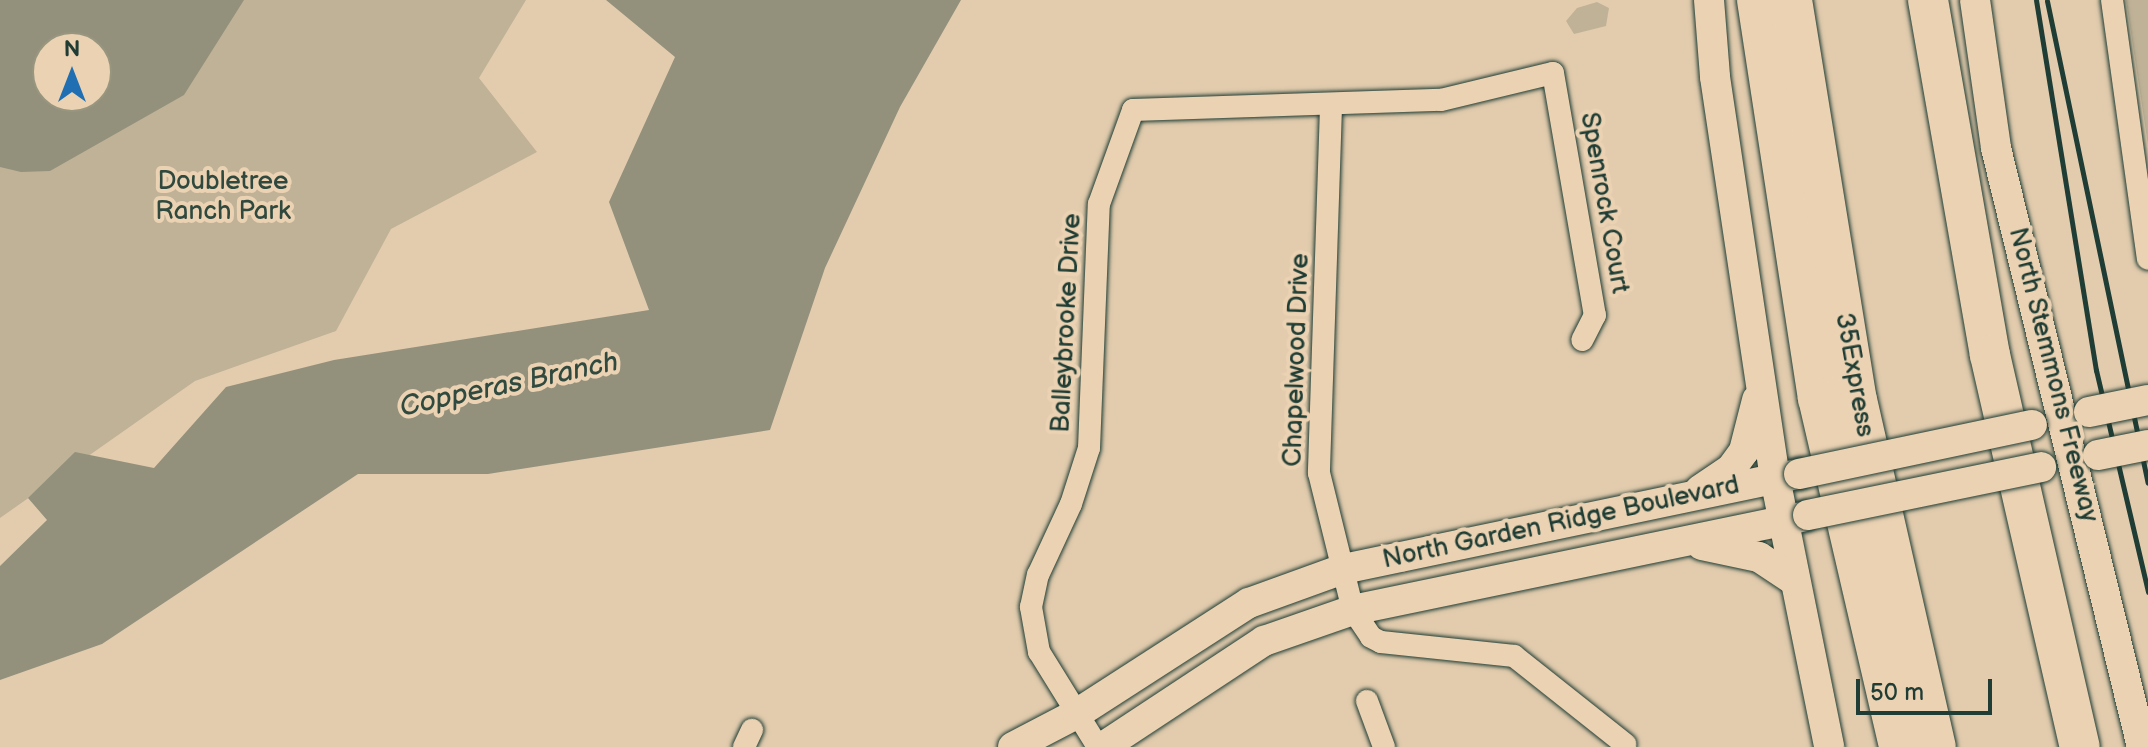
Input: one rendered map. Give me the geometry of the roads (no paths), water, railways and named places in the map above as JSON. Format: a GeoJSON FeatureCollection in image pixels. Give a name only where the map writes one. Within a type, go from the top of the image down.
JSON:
{"type":"FeatureCollection","features":[{"type":"Feature","properties":{"kind":"highway"},"geometry":{"type":"LineString","coordinates":[[1757,0],[1818,398],[1899,747]]}},
{"type":"Feature","properties":{"kind":"highway","name":"35Express"},"geometry":{"type":"LineString","coordinates":[[1792,0],[1857,400],[1936,747]]}},
{"type":"Feature","properties":{"kind":"highway","name":"North Stemmons Freeway"},"geometry":{"type":"LineString","coordinates":[[1928,0],[1990,355],[2080,747]]}},
{"type":"Feature","properties":{"kind":"highway"},"geometry":{"type":"LineString","coordinates":[[1887,747],[1889,707]]}},
{"type":"Feature","properties":{"kind":"main road"},"geometry":{"type":"LineString","coordinates":[[1709,0],[1715,77],[1761,383],[1796,518],[1795,581],[1829,747]]}},
{"type":"Feature","properties":{"kind":"main road","name":"North Stemmons Freeway"},"geometry":{"type":"LineString","coordinates":[[1975,0],[1996,148],[2077,414],[2142,747]]}},
{"type":"Feature","properties":{"kind":"main road"},"geometry":{"type":"LineString","coordinates":[[1687,498],[1721,477],[1744,451],[1761,383]]}},
{"type":"Feature","properties":{"kind":"main road","name":"North Garden Ridge Boulevard"},"geometry":{"type":"LineString","coordinates":[[1013,747],[1078,713],[1249,603],[1343,569],[2148,400]]}},
{"type":"Feature","properties":{"kind":"main road","name":"North Garden Ridge Boulevard"},"geometry":{"type":"LineString","coordinates":[[1100,747],[1264,641],[1353,610],[2148,445]]}},
{"type":"Feature","properties":{"kind":"main road"},"geometry":{"type":"LineString","coordinates":[[1685,542],[1759,557],[1795,581]]}},
{"type":"Feature","properties":{"kind":"street"},"geometry":{"type":"LineString","coordinates":[[2112,0],[2148,259]]}},
{"type":"Feature","properties":{"kind":"street","name":"Balleybrooke Drive"},"geometry":{"type":"LineString","coordinates":[[1100,747],[1039,652],[1031,607],[1038,575],[1071,504],[1089,448],[1097,218],[1133,110],[1331,107],[1441,100],[1553,73]]}},
{"type":"Feature","properties":{"kind":"street","name":"Spenrock Court"},"geometry":{"type":"LineString","coordinates":[[1553,73],[1595,315],[1582,340]]}},
{"type":"Feature","properties":{"kind":"street","name":"Chapelwood Drive"},"geometry":{"type":"LineString","coordinates":[[1331,107],[1319,473],[1353,610]]}},
{"type":"Feature","properties":{"kind":"street"},"geometry":{"type":"LineString","coordinates":[[1353,610],[1371,637],[1381,642],[1514,656],[1625,744]]}},
{"type":"Feature","properties":{"kind":"street"},"geometry":{"type":"LineString","coordinates":[[1367,701],[1384,747]]}},
{"type":"Feature","properties":{"kind":"water"},"geometry":{"type":"Polygon","coordinates":[[[0,0],[244,0],[184,95],[50,171],[21,172],[0,167],[0,0]]]}},
{"type":"Feature","properties":{"kind":"water","name":"Copperas Branch"},"geometry":{"type":"Polygon","coordinates":[[[606,0],[961,0],[900,107],[825,268],[770,430],[488,474],[358,474],[102,644],[0,680],[0,566],[47,520],[28,498],[75,452],[154,468],[226,387],[334,360],[649,310],[609,202],[675,57],[606,0]]]}},
{"type":"Feature","properties":{"kind":"railway"},"geometry":{"type":"LineString","coordinates":[[2036,0],[2096,370],[2148,592]]}},
{"type":"Feature","properties":{"kind":"railway"},"geometry":{"type":"LineString","coordinates":[[2047,1],[2148,483]]}},
{"type":"Feature","properties":{"kind":"park label","name":"Doubletree Ranch Park"},"geometry":{"type":"Point","coordinates":[223,197]}}]}
